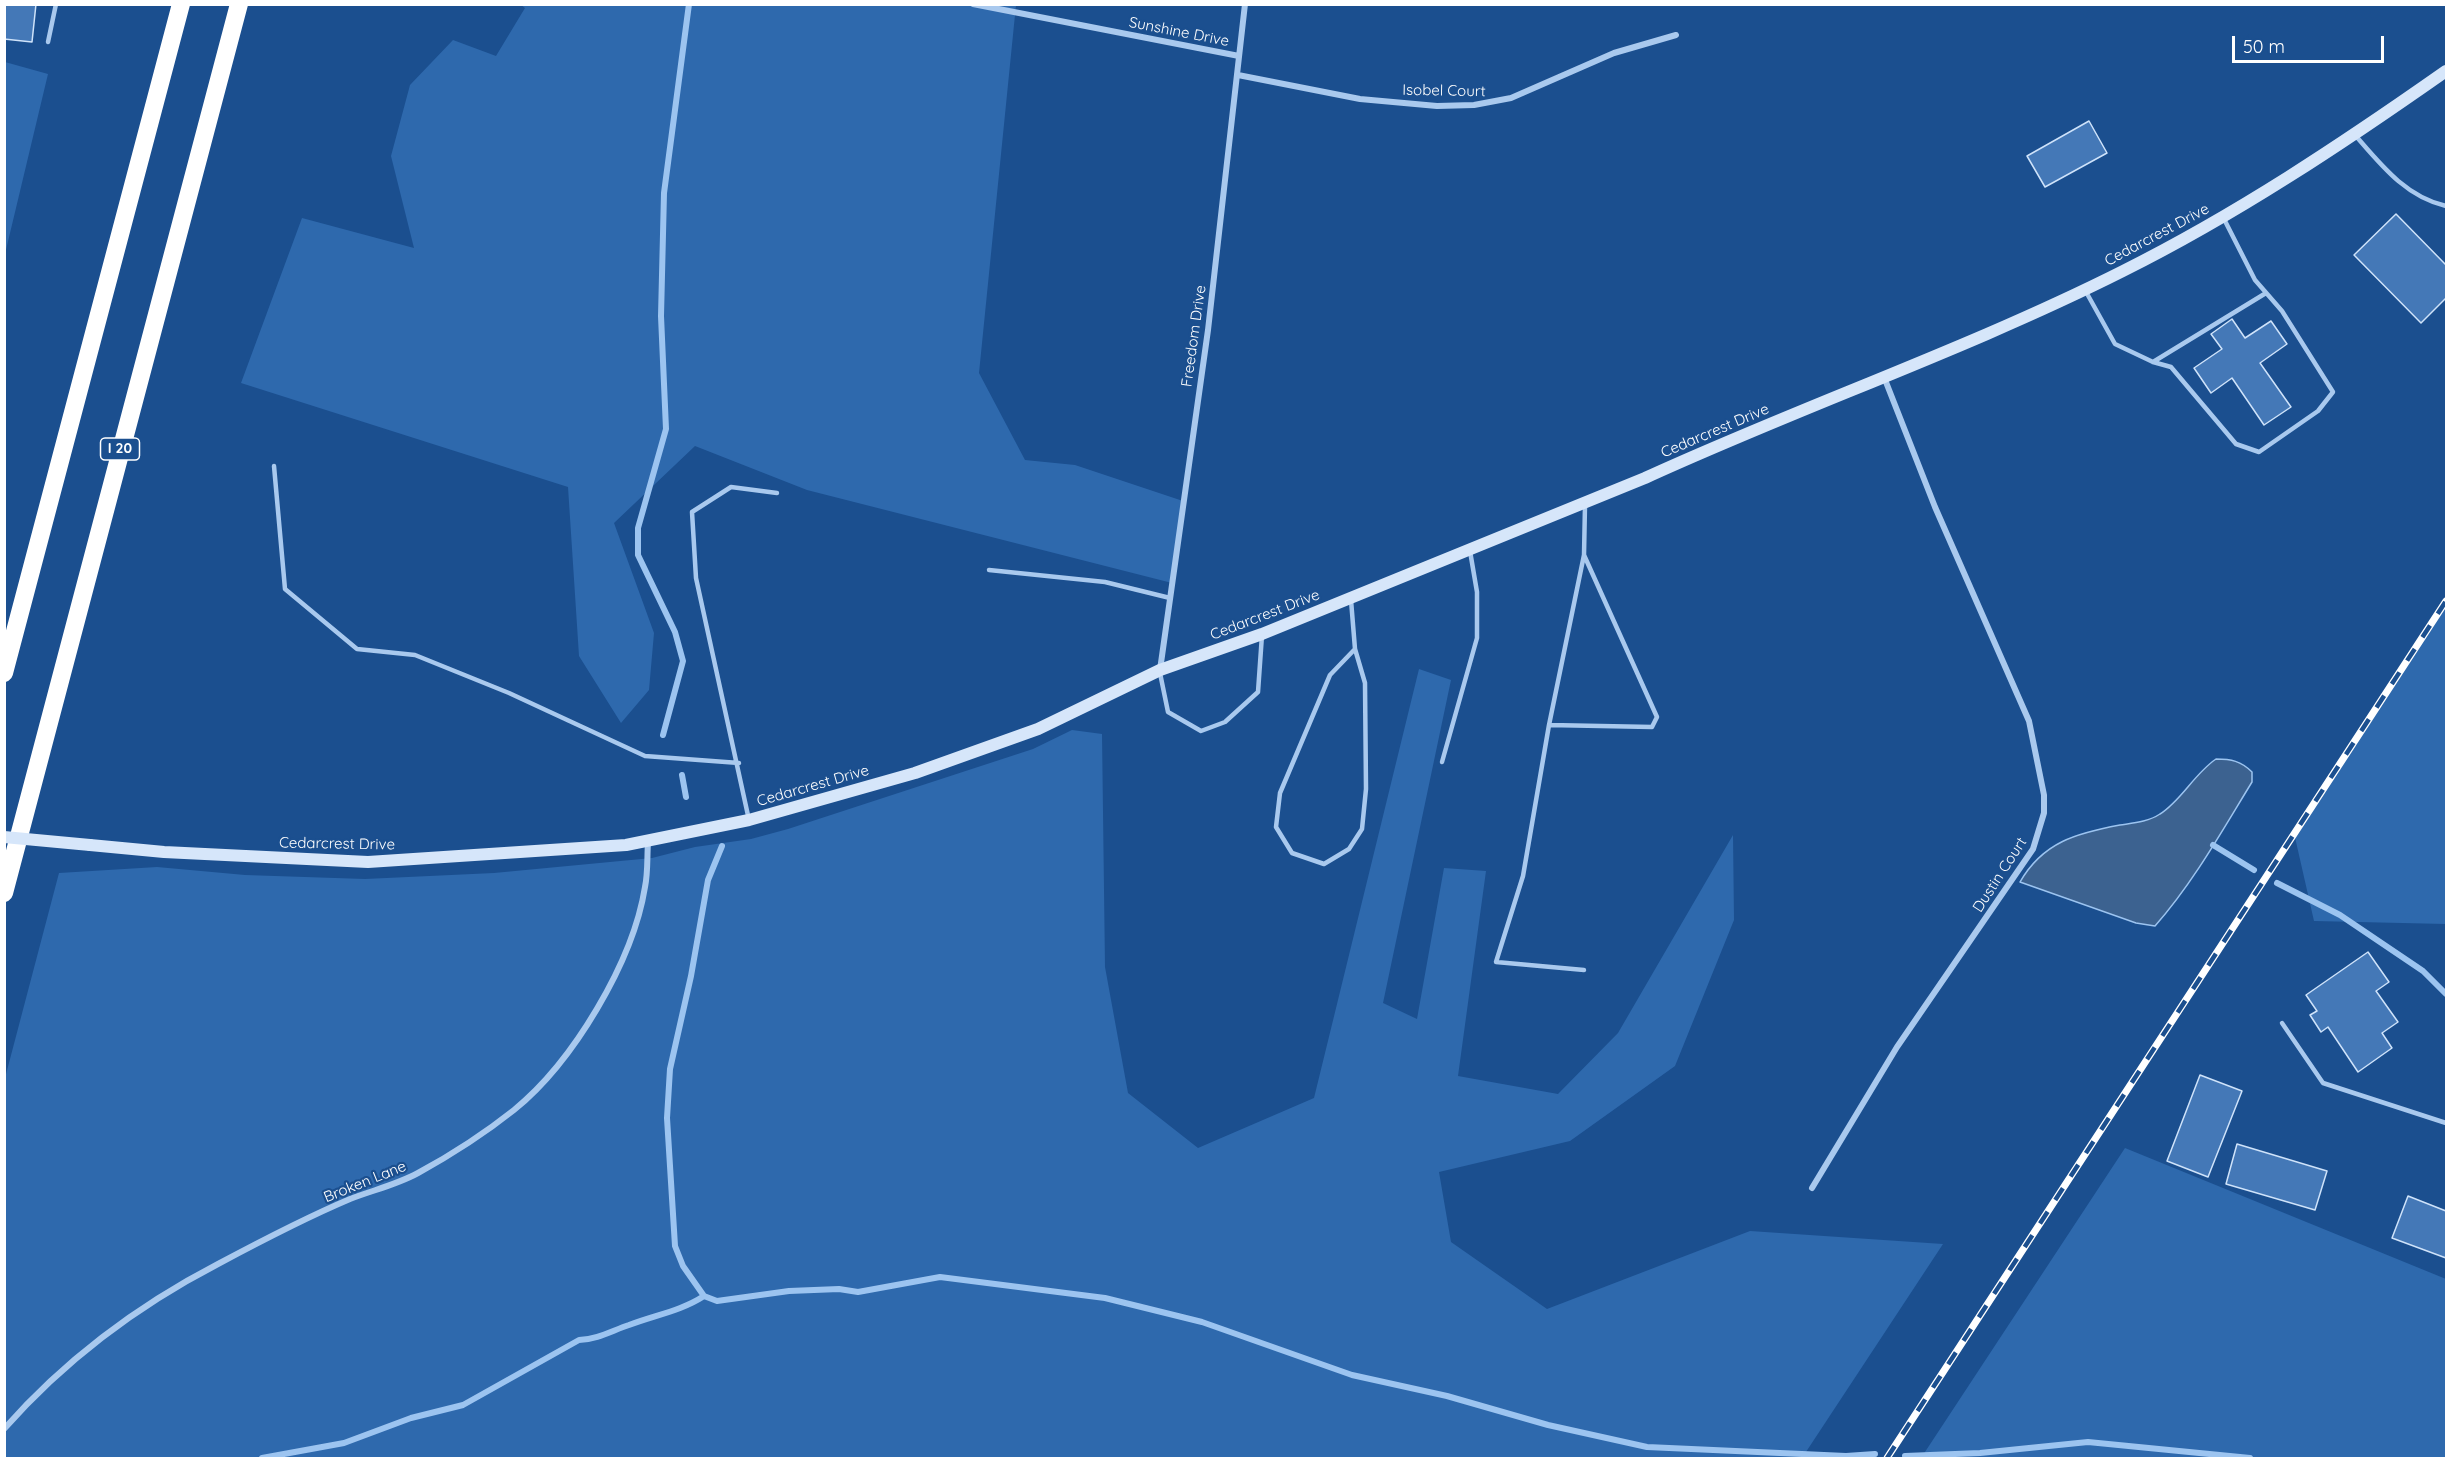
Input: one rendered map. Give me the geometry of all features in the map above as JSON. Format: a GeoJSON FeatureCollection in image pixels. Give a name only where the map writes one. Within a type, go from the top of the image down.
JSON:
{"type":"FeatureCollection","features":[{"type":"Feature","properties":{"kind":"highway"},"geometry":{"type":"LineString","coordinates":[[4,673],[181,4]]}},
{"type":"Feature","properties":{"kind":"highway","name":"I 20"},"geometry":{"type":"LineString","coordinates":[[4,893],[239,4]]}},
{"type":"Feature","properties":{"kind":"street","name":"Sunshine Drive"},"geometry":{"type":"LineString","coordinates":[[973,4],[1239,56]]}},
{"type":"Feature","properties":{"kind":"street","name":"Freedom Drive"},"geometry":{"type":"LineString","coordinates":[[1160,670],[1208,330],[1245,4]]}},
{"type":"Feature","properties":{"kind":"street","name":"Isobel Court"},"geometry":{"type":"LineString","coordinates":[[1238,75],[1360,99],[1437,106],[1474,105],[1511,98],[1614,53],[1676,35]]}},
{"type":"Feature","properties":{"kind":"street","name":"Cedarcrest Drive"},"geometry":{"type":"LineString","coordinates":[[4,837],[164,852],[368,862],[648,842],[749,820],[915,773],[1028,733],[1160,670],[1262,634],[1996,331],[2085,290],[2263,195],[2355,135],[2446,71]]}},
{"type":"Feature","properties":{"kind":"street","name":"Dustin Court"},"geometry":{"type":"LineString","coordinates":[[1812,1188],[1897,1047],[2033,849],[2044,813],[2038,758],[2029,721],[1935,507],[1884,377]]}},
{"type":"Feature","properties":{"kind":"street","name":"Broken Lane"},"geometry":{"type":"LineString","coordinates":[[4,1429],[75,1358],[104,1335],[151,1304],[216,1265],[316,1215],[420,1172],[514,1110],[553,1069],[576,1040],[610,983],[636,923],[645,887],[648,842]]}},
{"type":"Feature","properties":{"kind":"lane"},"geometry":{"type":"LineString","coordinates":[[48,42],[56,4]]}},
{"type":"Feature","properties":{"kind":"lane"},"geometry":{"type":"LineString","coordinates":[[2355,135],[2407,190],[2446,206]]}},
{"type":"Feature","properties":{"kind":"lane"},"geometry":{"type":"LineString","coordinates":[[2085,290],[2115,344],[2153,362],[2171,367],[2236,444],[2259,452],[2318,411],[2333,392],[2282,311],[2255,280],[2223,217]]}},
{"type":"Feature","properties":{"kind":"lane"},"geometry":{"type":"LineString","coordinates":[[2153,362],[2266,293]]}},
{"type":"Feature","properties":{"kind":"lane"},"geometry":{"type":"LineString","coordinates":[[274,466],[285,589],[357,649],[415,655],[509,693],[645,756],[739,764]]}},
{"type":"Feature","properties":{"kind":"lane"},"geometry":{"type":"LineString","coordinates":[[749,820],[739,764],[696,578],[692,512],[731,487],[777,493]]}},
{"type":"Feature","properties":{"kind":"lane"},"geometry":{"type":"LineString","coordinates":[[1584,970],[1496,962],[1523,876],[1549,725],[1584,555],[1585,502]]}},
{"type":"Feature","properties":{"kind":"lane"},"geometry":{"type":"LineString","coordinates":[[1442,762],[1477,638],[1477,592],[1469,549]]}},
{"type":"Feature","properties":{"kind":"lane"},"geometry":{"type":"LineString","coordinates":[[1549,725],[1652,727],[1657,717],[1584,555]]}},
{"type":"Feature","properties":{"kind":"lane"},"geometry":{"type":"LineString","coordinates":[[989,570],[1105,582],[1170,598]]}},
{"type":"Feature","properties":{"kind":"lane"},"geometry":{"type":"LineString","coordinates":[[1351,597],[1355,649],[1365,682],[1366,789],[1362,829],[1349,849],[1324,864],[1292,854],[1275,827],[1281,793],[1330,675],[1355,649]]}},
{"type":"Feature","properties":{"kind":"lane"},"geometry":{"type":"LineString","coordinates":[[1160,670],[1168,711],[1201,731],[1225,722],[1257,692],[1262,634]]}},
{"type":"Feature","properties":{"kind":"lane"},"geometry":{"type":"LineString","coordinates":[[2282,1023],[2323,1083],[2446,1123]]}},
{"type":"Feature","properties":{"kind":"shaded area"},"geometry":{"type":"Polygon","coordinates":[[[521,5],[1016,5],[979,373],[1025,460],[1075,465],[1183,501],[1172,583],[807,490],[695,446],[614,523],[654,633],[649,690],[621,723],[579,656],[568,487],[241,383],[302,218],[414,248],[391,156],[410,85],[453,40],[496,56],[525,8],[521,5]]]}},
{"type":"Feature","properties":{"kind":"shaded area"},"geometry":{"type":"Polygon","coordinates":[[[4,62],[48,74],[5,254],[4,62]]]}},
{"type":"Feature","properties":{"kind":"shaded area"},"geometry":{"type":"Polygon","coordinates":[[[2446,601],[2446,924],[2314,921],[2294,833],[2446,601]]]}},
{"type":"Feature","properties":{"kind":"shaded area"},"geometry":{"type":"Polygon","coordinates":[[[1419,669],[1451,680],[1383,1003],[1417,1019],[1444,868],[1486,871],[1458,1076],[1558,1094],[1618,1033],[1733,835],[1734,920],[1675,1066],[1570,1141],[1439,1172],[1451,1242],[1547,1309],[1750,1231],[1943,1244],[1802,1458],[5,1458],[5,1078],[59,873],[157,867],[245,875],[365,879],[494,873],[652,858],[695,847],[751,839],[788,829],[1033,749],[1072,730],[1102,734],[1105,967],[1128,1093],[1198,1148],[1314,1098],[1419,669]]]}},
{"type":"Feature","properties":{"kind":"shaded area"},"geometry":{"type":"Polygon","coordinates":[[[2216,759],[2231,760],[2244,765],[2252,772],[2252,782],[2194,874],[2155,926],[2136,923],[2020,882],[2029,868],[2050,848],[2089,832],[2155,817],[2168,809],[2201,772],[2216,759]]]}},
{"type":"Feature","properties":{"kind":"shaded area"},"geometry":{"type":"Polygon","coordinates":[[[2125,1148],[2446,1279],[2446,1458],[1921,1458],[2125,1148]]]}},
{"type":"Feature","properties":{"kind":"building"},"geometry":{"type":"Polygon","coordinates":[[[4,4],[36,4],[32,42],[4,39],[4,4]]]}},
{"type":"Feature","properties":{"kind":"building"},"geometry":{"type":"Polygon","coordinates":[[[2089,121],[2107,153],[2045,187],[2027,156],[2089,121]]]}},
{"type":"Feature","properties":{"kind":"building"},"geometry":{"type":"Polygon","coordinates":[[[2396,214],[2446,265],[2446,298],[2421,323],[2354,255],[2396,214]]]}},
{"type":"Feature","properties":{"kind":"building"},"geometry":{"type":"Polygon","coordinates":[[[2232,319],[2245,338],[2271,321],[2287,344],[2260,363],[2291,407],[2264,425],[2232,378],[2211,393],[2194,368],[2222,349],[2211,334],[2232,319]]]}},
{"type":"Feature","properties":{"kind":"building"},"geometry":{"type":"Polygon","coordinates":[[[2368,952],[2389,982],[2376,991],[2398,1022],[2382,1033],[2392,1048],[2358,1072],[2328,1027],[2321,1032],[2310,1015],[2317,1011],[2306,995],[2368,952]]]}},
{"type":"Feature","properties":{"kind":"building"},"geometry":{"type":"Polygon","coordinates":[[[2200,1075],[2242,1091],[2208,1177],[2167,1161],[2200,1075]]]}},
{"type":"Feature","properties":{"kind":"building"},"geometry":{"type":"Polygon","coordinates":[[[2237,1144],[2327,1171],[2315,1210],[2226,1184],[2237,1144]]]}},
{"type":"Feature","properties":{"kind":"building"},"geometry":{"type":"Polygon","coordinates":[[[2408,1196],[2446,1211],[2446,1258],[2392,1238],[2408,1196]]]}},
{"type":"Feature","properties":{"kind":"waterway"},"geometry":{"type":"LineString","coordinates":[[663,735],[683,661],[675,632],[638,555],[638,528],[666,429],[661,316],[664,193],[689,4]]}},
{"type":"Feature","properties":{"kind":"waterway"},"geometry":{"type":"LineString","coordinates":[[682,775],[686,797]]}},
{"type":"Feature","properties":{"kind":"waterway"},"geometry":{"type":"LineString","coordinates":[[2213,845],[2254,870]]}},
{"type":"Feature","properties":{"kind":"waterway"},"geometry":{"type":"LineString","coordinates":[[722,846],[708,880],[691,976],[670,1069],[667,1118],[675,1246],[683,1266],[704,1296],[717,1301],[789,1291],[839,1289],[858,1292],[940,1277],[1105,1298],[1202,1322],[1352,1375],[1447,1396],[1548,1425],[1647,1447],[1846,1456],[1875,1454]]}},
{"type":"Feature","properties":{"kind":"waterway"},"geometry":{"type":"LineString","coordinates":[[2277,883],[2340,915],[2423,971],[2446,994]]}},
{"type":"Feature","properties":{"kind":"waterway"},"geometry":{"type":"LineString","coordinates":[[262,1458],[344,1443],[411,1418],[463,1405],[579,1340],[598,1336],[677,1309],[704,1296]]}},
{"type":"Feature","properties":{"kind":"waterway"},"geometry":{"type":"LineString","coordinates":[[1905,1456],[1980,1453],[2088,1442],[2250,1458]]}},
{"type":"Feature","properties":{"kind":"railway"},"geometry":{"type":"LineString","coordinates":[[1887,1458],[2446,601]]}}]}
